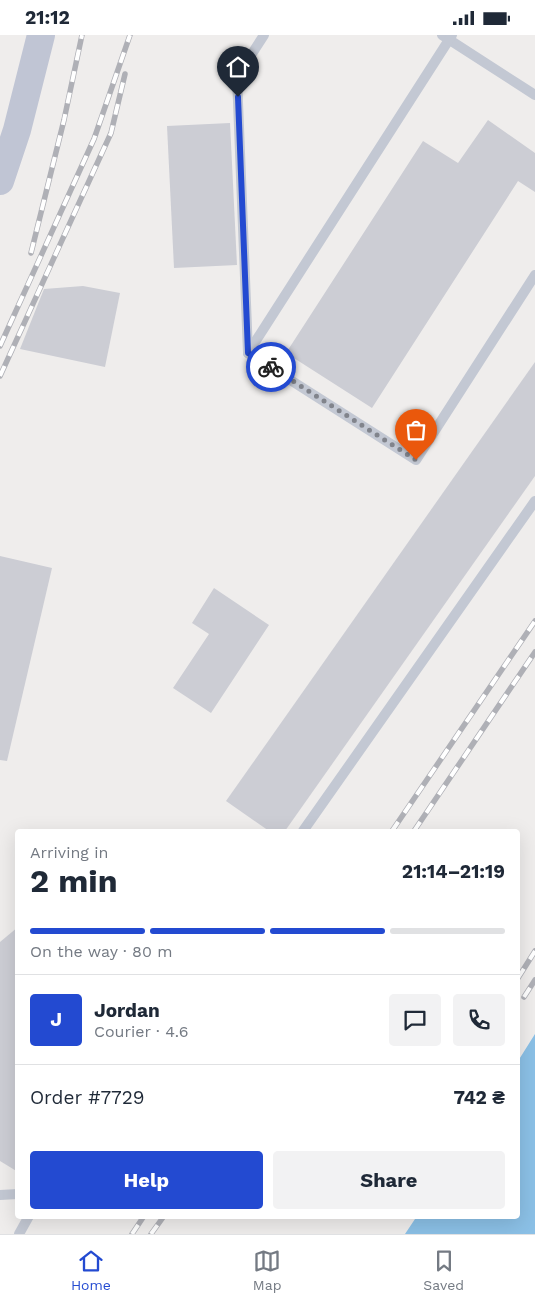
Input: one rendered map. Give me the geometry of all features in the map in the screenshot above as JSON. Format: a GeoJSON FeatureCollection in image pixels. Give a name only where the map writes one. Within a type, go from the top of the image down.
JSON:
{"type":"FeatureCollection","features":[{"type":"Feature","properties":{"kind":"street"},"geometry":{"type":"LineString","coordinates":[[0,181],[17,130],[41,35]]}},
{"type":"Feature","properties":{"kind":"lane"},"geometry":{"type":"LineString","coordinates":[[248,353],[237,77],[264,35]]}},
{"type":"Feature","properties":{"kind":"lane"},"geometry":{"type":"LineString","coordinates":[[248,353],[448,37],[535,95]]}},
{"type":"Feature","properties":{"kind":"lane"},"geometry":{"type":"LineString","coordinates":[[248,353],[416,460],[535,275]]}},
{"type":"Feature","properties":{"kind":"lane"},"geometry":{"type":"LineString","coordinates":[[304,829],[535,501]]}},
{"type":"Feature","properties":{"kind":"lane"},"geometry":{"type":"LineString","coordinates":[[0,1195],[15,1194]]}},
{"type":"Feature","properties":{"kind":"lane"},"geometry":{"type":"LineString","coordinates":[[18,1234],[27,1219]]}},
{"type":"Feature","properties":{"kind":"water"},"geometry":{"type":"Polygon","coordinates":[[[535,1034],[535,1234],[405,1234],[415,1219],[520,1219],[520,1058],[535,1034]]]}},
{"type":"Feature","properties":{"kind":"building"},"geometry":{"type":"Polygon","coordinates":[[[488,120],[535,153],[535,192],[518,181],[372,408],[286,353],[423,141],[458,163],[488,120]]]}},
{"type":"Feature","properties":{"kind":"building"},"geometry":{"type":"Polygon","coordinates":[[[230,123],[237,265],[174,268],[167,126],[230,123]]]}},
{"type":"Feature","properties":{"kind":"building"},"geometry":{"type":"Polygon","coordinates":[[[83,286],[120,293],[105,367],[20,349],[44,289],[83,286]]]}},
{"type":"Feature","properties":{"kind":"building"},"geometry":{"type":"Polygon","coordinates":[[[535,362],[535,476],[286,829],[266,829],[226,801],[535,362]]]}},
{"type":"Feature","properties":{"kind":"building"},"geometry":{"type":"Polygon","coordinates":[[[0,556],[52,568],[7,761],[0,760],[0,556]]]}},
{"type":"Feature","properties":{"kind":"building"},"geometry":{"type":"Polygon","coordinates":[[[214,588],[269,625],[211,713],[173,688],[209,634],[192,623],[214,588]]]}},
{"type":"Feature","properties":{"kind":"building"},"geometry":{"type":"Polygon","coordinates":[[[15,930],[15,1170],[0,1161],[0,942],[15,930]]]}},
{"type":"Feature","properties":{"kind":"railway"},"geometry":{"type":"LineString","coordinates":[[31,253],[64,120],[82,35]]}},
{"type":"Feature","properties":{"kind":"railway"},"geometry":{"type":"LineString","coordinates":[[0,346],[94,139],[130,35]]}},
{"type":"Feature","properties":{"kind":"railway"},"geometry":{"type":"LineString","coordinates":[[0,376],[111,133],[125,74]]}},
{"type":"Feature","properties":{"kind":"railway"},"geometry":{"type":"LineString","coordinates":[[393,829],[535,621]]}},
{"type":"Feature","properties":{"kind":"railway"},"geometry":{"type":"LineString","coordinates":[[415,829],[535,652]]}},
{"type":"Feature","properties":{"kind":"railway"},"geometry":{"type":"LineString","coordinates":[[520,975],[535,951]]}},
{"type":"Feature","properties":{"kind":"railway"},"geometry":{"type":"LineString","coordinates":[[524,997],[535,980]]}},
{"type":"Feature","properties":{"kind":"railway"},"geometry":{"type":"LineString","coordinates":[[132,1234],[142,1219]]}},
{"type":"Feature","properties":{"kind":"railway"},"geometry":{"type":"LineString","coordinates":[[151,1234],[162,1219]]}},
{"type":"Feature","properties":{"kind":"way so far"},"geometry":{"type":"LineString","coordinates":[[271,367],[416,460]]}},
{"type":"Feature","properties":{"kind":"route"},"geometry":{"type":"LineString","coordinates":[[238,97],[248,353],[271,367]]}}]}
